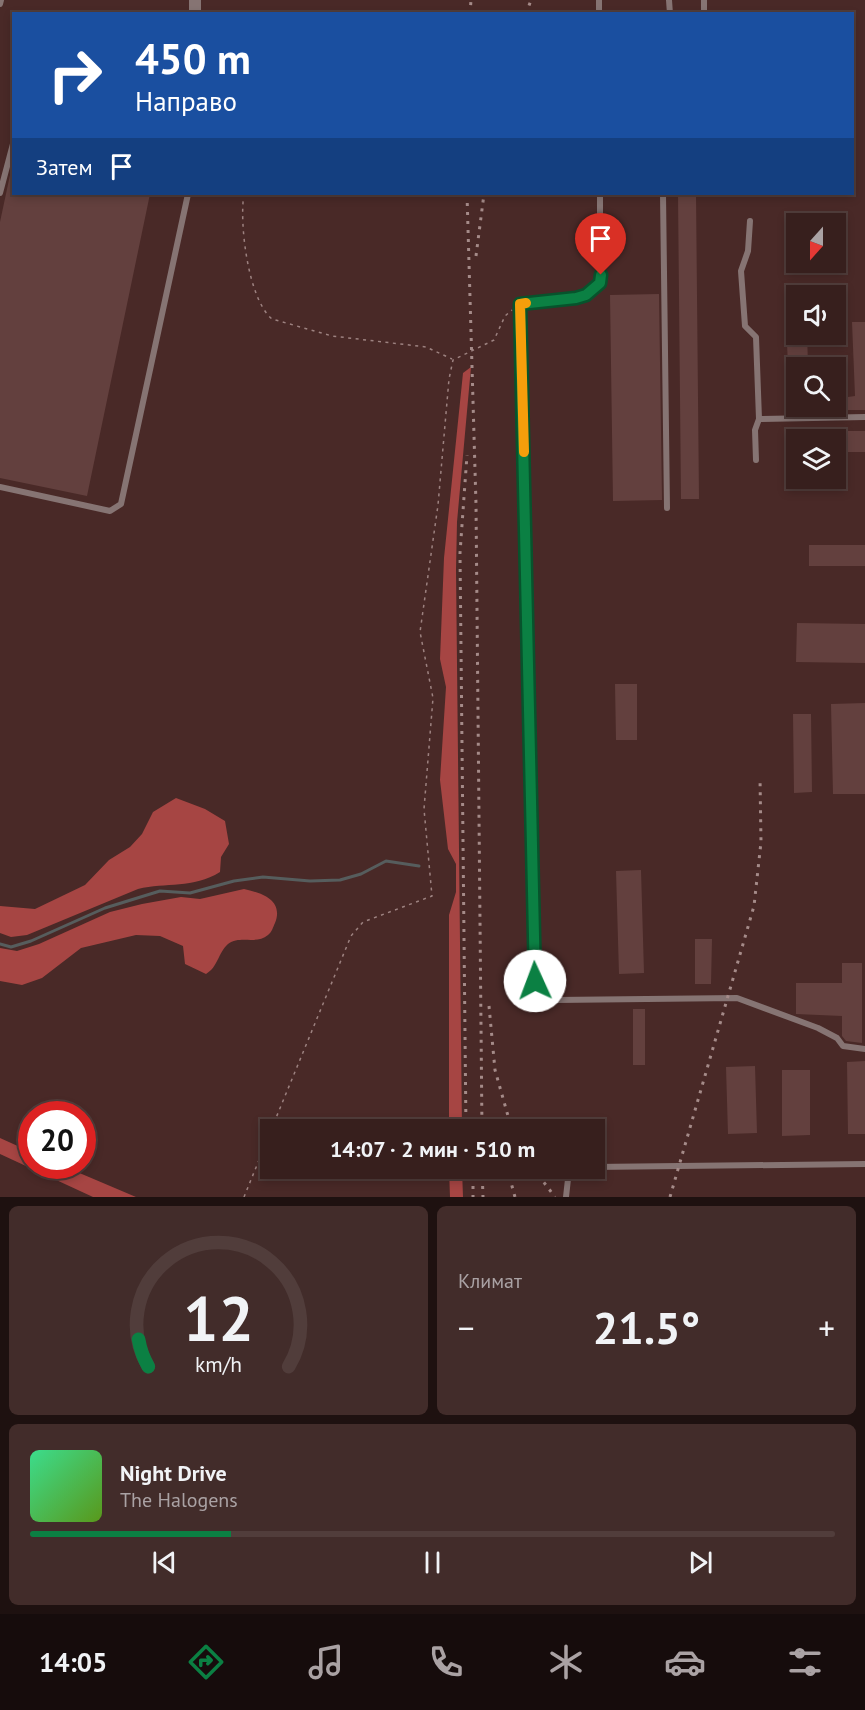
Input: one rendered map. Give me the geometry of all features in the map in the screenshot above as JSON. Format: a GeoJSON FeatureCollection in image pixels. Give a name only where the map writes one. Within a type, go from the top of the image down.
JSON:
{"type":"FeatureCollection","features":[{"type":"Feature","properties":{"kind":"lane"},"geometry":{"type":"LineString","coordinates":[[0,193],[12,148]]}},
{"type":"Feature","properties":{"kind":"lane"},"geometry":{"type":"LineString","coordinates":[[0,488],[110,511],[121,504],[186,195]]}},
{"type":"Feature","properties":{"kind":"lane"},"geometry":{"type":"LineString","coordinates":[[600,195],[600,283],[586,295],[576,298],[520,304],[535,981],[538,989],[556,1000],[737,998],[818,1028],[837,1038],[843,1046],[865,1049]]}},
{"type":"Feature","properties":{"kind":"lane"},"geometry":{"type":"LineString","coordinates":[[663,195],[667,507]]}},
{"type":"Feature","properties":{"kind":"lane"},"geometry":{"type":"LineString","coordinates":[[750,220],[748,251],[741,271],[745,326],[756,337],[759,419],[755,429],[756,460]]}},
{"type":"Feature","properties":{"kind":"lane"},"geometry":{"type":"LineString","coordinates":[[759,419],[865,417]]}},
{"type":"Feature","properties":{"kind":"lane"},"geometry":{"type":"LineString","coordinates":[[605,1167],[865,1164]]}},
{"type":"Feature","properties":{"kind":"lane"},"geometry":{"type":"LineString","coordinates":[[566,1197],[568,1179]]}},
{"type":"Feature","properties":{"kind":"path"},"geometry":{"type":"LineString","coordinates":[[244,195],[241,210],[245,247],[264,313],[272,319],[332,336],[426,347],[453,360]]}},
{"type":"Feature","properties":{"kind":"path"},"geometry":{"type":"LineString","coordinates":[[453,360],[494,340],[505,316],[520,304]]}},
{"type":"Feature","properties":{"kind":"path"},"geometry":{"type":"LineString","coordinates":[[276,1119],[351,936],[363,922],[432,896],[424,809],[433,698],[420,632],[430,571],[453,360]]}},
{"type":"Feature","properties":{"kind":"path"},"geometry":{"type":"LineString","coordinates":[[244,1197],[260,1158]]}},
{"type":"Feature","properties":{"kind":"shaded area"},"geometry":{"type":"Polygon","coordinates":[[[471,367],[457,522],[456,570],[462,1119],[449,1119],[449,915],[456,892],[456,864],[448,849],[440,780],[446,687],[440,659],[444,558],[463,373],[471,367]]]}},
{"type":"Feature","properties":{"kind":"shaded area"},"geometry":{"type":"Polygon","coordinates":[[[176,798],[205,809],[225,821],[229,844],[221,857],[220,872],[200,881],[138,889],[27,935],[11,937],[0,933],[0,906],[35,909],[85,885],[109,860],[130,847],[142,834],[153,812],[176,798]]]}},
{"type":"Feature","properties":{"kind":"shaded area"},"geometry":{"type":"Polygon","coordinates":[[[244,889],[264,895],[274,903],[277,915],[275,923],[269,934],[263,938],[238,940],[228,944],[213,968],[206,974],[185,964],[183,946],[160,936],[136,935],[81,948],[42,978],[22,985],[0,981],[0,948],[17,951],[39,944],[110,912],[142,904],[181,897],[200,899],[244,889]]]}},
{"type":"Feature","properties":{"kind":"shaded area"},"geometry":{"type":"Polygon","coordinates":[[[0,1138],[18,1146],[18,1162],[0,1154],[0,1138]]]}},
{"type":"Feature","properties":{"kind":"shaded area"},"geometry":{"type":"Polygon","coordinates":[[[54,1179],[94,1179],[136,1197],[93,1197],[54,1179]]]}},
{"type":"Feature","properties":{"kind":"shaded area"},"geometry":{"type":"Polygon","coordinates":[[[449,1179],[462,1179],[463,1197],[450,1197],[449,1179]]]}},
{"type":"Feature","properties":{"kind":"building"},"geometry":{"type":"Polygon","coordinates":[[[10,175],[12,176],[12,195],[150,195],[87,496],[0,478],[0,222],[10,175]]]}},
{"type":"Feature","properties":{"kind":"building"},"geometry":{"type":"Polygon","coordinates":[[[678,195],[696,195],[699,499],[681,499],[678,195]]]}},
{"type":"Feature","properties":{"kind":"building"},"geometry":{"type":"Polygon","coordinates":[[[659,294],[662,500],[613,501],[610,295],[659,294]]]}},
{"type":"Feature","properties":{"kind":"building"},"geometry":{"type":"Polygon","coordinates":[[[852,322],[865,322],[865,410],[848,410],[848,397],[855,396],[852,322]]]}},
{"type":"Feature","properties":{"kind":"building"},"geometry":{"type":"Polygon","coordinates":[[[787,345],[807,345],[808,357],[788,357],[787,345]]]}},
{"type":"Feature","properties":{"kind":"building"},"geometry":{"type":"Polygon","coordinates":[[[846,431],[865,431],[865,452],[846,452],[846,431]]]}},
{"type":"Feature","properties":{"kind":"building"},"geometry":{"type":"Polygon","coordinates":[[[809,545],[865,545],[865,566],[809,566],[809,545]]]}},
{"type":"Feature","properties":{"kind":"building"},"geometry":{"type":"Polygon","coordinates":[[[797,623],[865,624],[865,663],[796,662],[797,623]]]}},
{"type":"Feature","properties":{"kind":"building"},"geometry":{"type":"Polygon","coordinates":[[[615,684],[637,684],[637,740],[616,740],[615,684]]]}},
{"type":"Feature","properties":{"kind":"building"},"geometry":{"type":"Polygon","coordinates":[[[865,703],[865,794],[833,794],[831,704],[865,703]]]}},
{"type":"Feature","properties":{"kind":"building"},"geometry":{"type":"Polygon","coordinates":[[[793,714],[811,714],[812,792],[794,793],[793,714]]]}},
{"type":"Feature","properties":{"kind":"building"},"geometry":{"type":"Polygon","coordinates":[[[641,870],[644,973],[619,974],[616,871],[641,870]]]}},
{"type":"Feature","properties":{"kind":"building"},"geometry":{"type":"Polygon","coordinates":[[[695,939],[712,939],[711,984],[695,984],[695,939]]]}},
{"type":"Feature","properties":{"kind":"building"},"geometry":{"type":"Polygon","coordinates":[[[842,963],[862,963],[862,1043],[846,1041],[842,1036],[842,1016],[796,1014],[796,983],[842,983],[842,963]]]}},
{"type":"Feature","properties":{"kind":"building"},"geometry":{"type":"Polygon","coordinates":[[[633,1009],[645,1009],[645,1065],[633,1065],[633,1009]]]}},
{"type":"Feature","properties":{"kind":"building"},"geometry":{"type":"Polygon","coordinates":[[[865,1061],[865,1134],[848,1134],[847,1062],[865,1061]]]}},
{"type":"Feature","properties":{"kind":"building"},"geometry":{"type":"Polygon","coordinates":[[[755,1066],[757,1133],[728,1134],[726,1067],[755,1066]]]}},
{"type":"Feature","properties":{"kind":"building"},"geometry":{"type":"Polygon","coordinates":[[[782,1070],[810,1070],[810,1135],[782,1136],[782,1070]]]}},
{"type":"Feature","properties":{"kind":"waterway"},"geometry":{"type":"LineString","coordinates":[[0,944],[11,947],[31,941],[105,908],[160,891],[190,893],[234,881],[263,877],[310,881],[340,880],[361,874],[386,861],[419,866]]}},
{"type":"Feature","properties":{"kind":"railway"},"geometry":{"type":"LineString","coordinates":[[470,12],[471,0]]}},
{"type":"Feature","properties":{"kind":"railway"},"geometry":{"type":"LineString","coordinates":[[527,12],[531,0]]}},
{"type":"Feature","properties":{"kind":"railway"},"geometry":{"type":"LineString","coordinates":[[467,195],[476,504],[482,1119]]}},
{"type":"Feature","properties":{"kind":"railway"},"geometry":{"type":"LineString","coordinates":[[476,256],[484,195]]}},
{"type":"Feature","properties":{"kind":"railway"},"geometry":{"type":"LineString","coordinates":[[466,1119],[460,553],[467,455]]}},
{"type":"Feature","properties":{"kind":"railway"},"geometry":{"type":"LineString","coordinates":[[670,1197],[754,906],[761,842],[760,778]]}},
{"type":"Feature","properties":{"kind":"railway"},"geometry":{"type":"LineString","coordinates":[[489,1006],[495,1070],[509,1119]]}},
{"type":"Feature","properties":{"kind":"railway"},"geometry":{"type":"LineString","coordinates":[[473,1179],[473,1197]]}},
{"type":"Feature","properties":{"kind":"railway"},"geometry":{"type":"LineString","coordinates":[[482,1179],[483,1197]]}},
{"type":"Feature","properties":{"kind":"railway"},"geometry":{"type":"LineString","coordinates":[[510,1179],[515,1197]]}},
{"type":"Feature","properties":{"kind":"railway"},"geometry":{"type":"LineString","coordinates":[[541,1179],[555,1197]]}},
{"type":"Feature","properties":{"kind":"slow traffic"},"geometry":{"type":"LineString","coordinates":[[524,452],[520,304],[526,303]]}},
{"type":"Feature","properties":{"kind":"route"},"geometry":{"type":"LineString","coordinates":[[535,981],[520,304],[586,295],[598,286],[601,275]]}}]}
